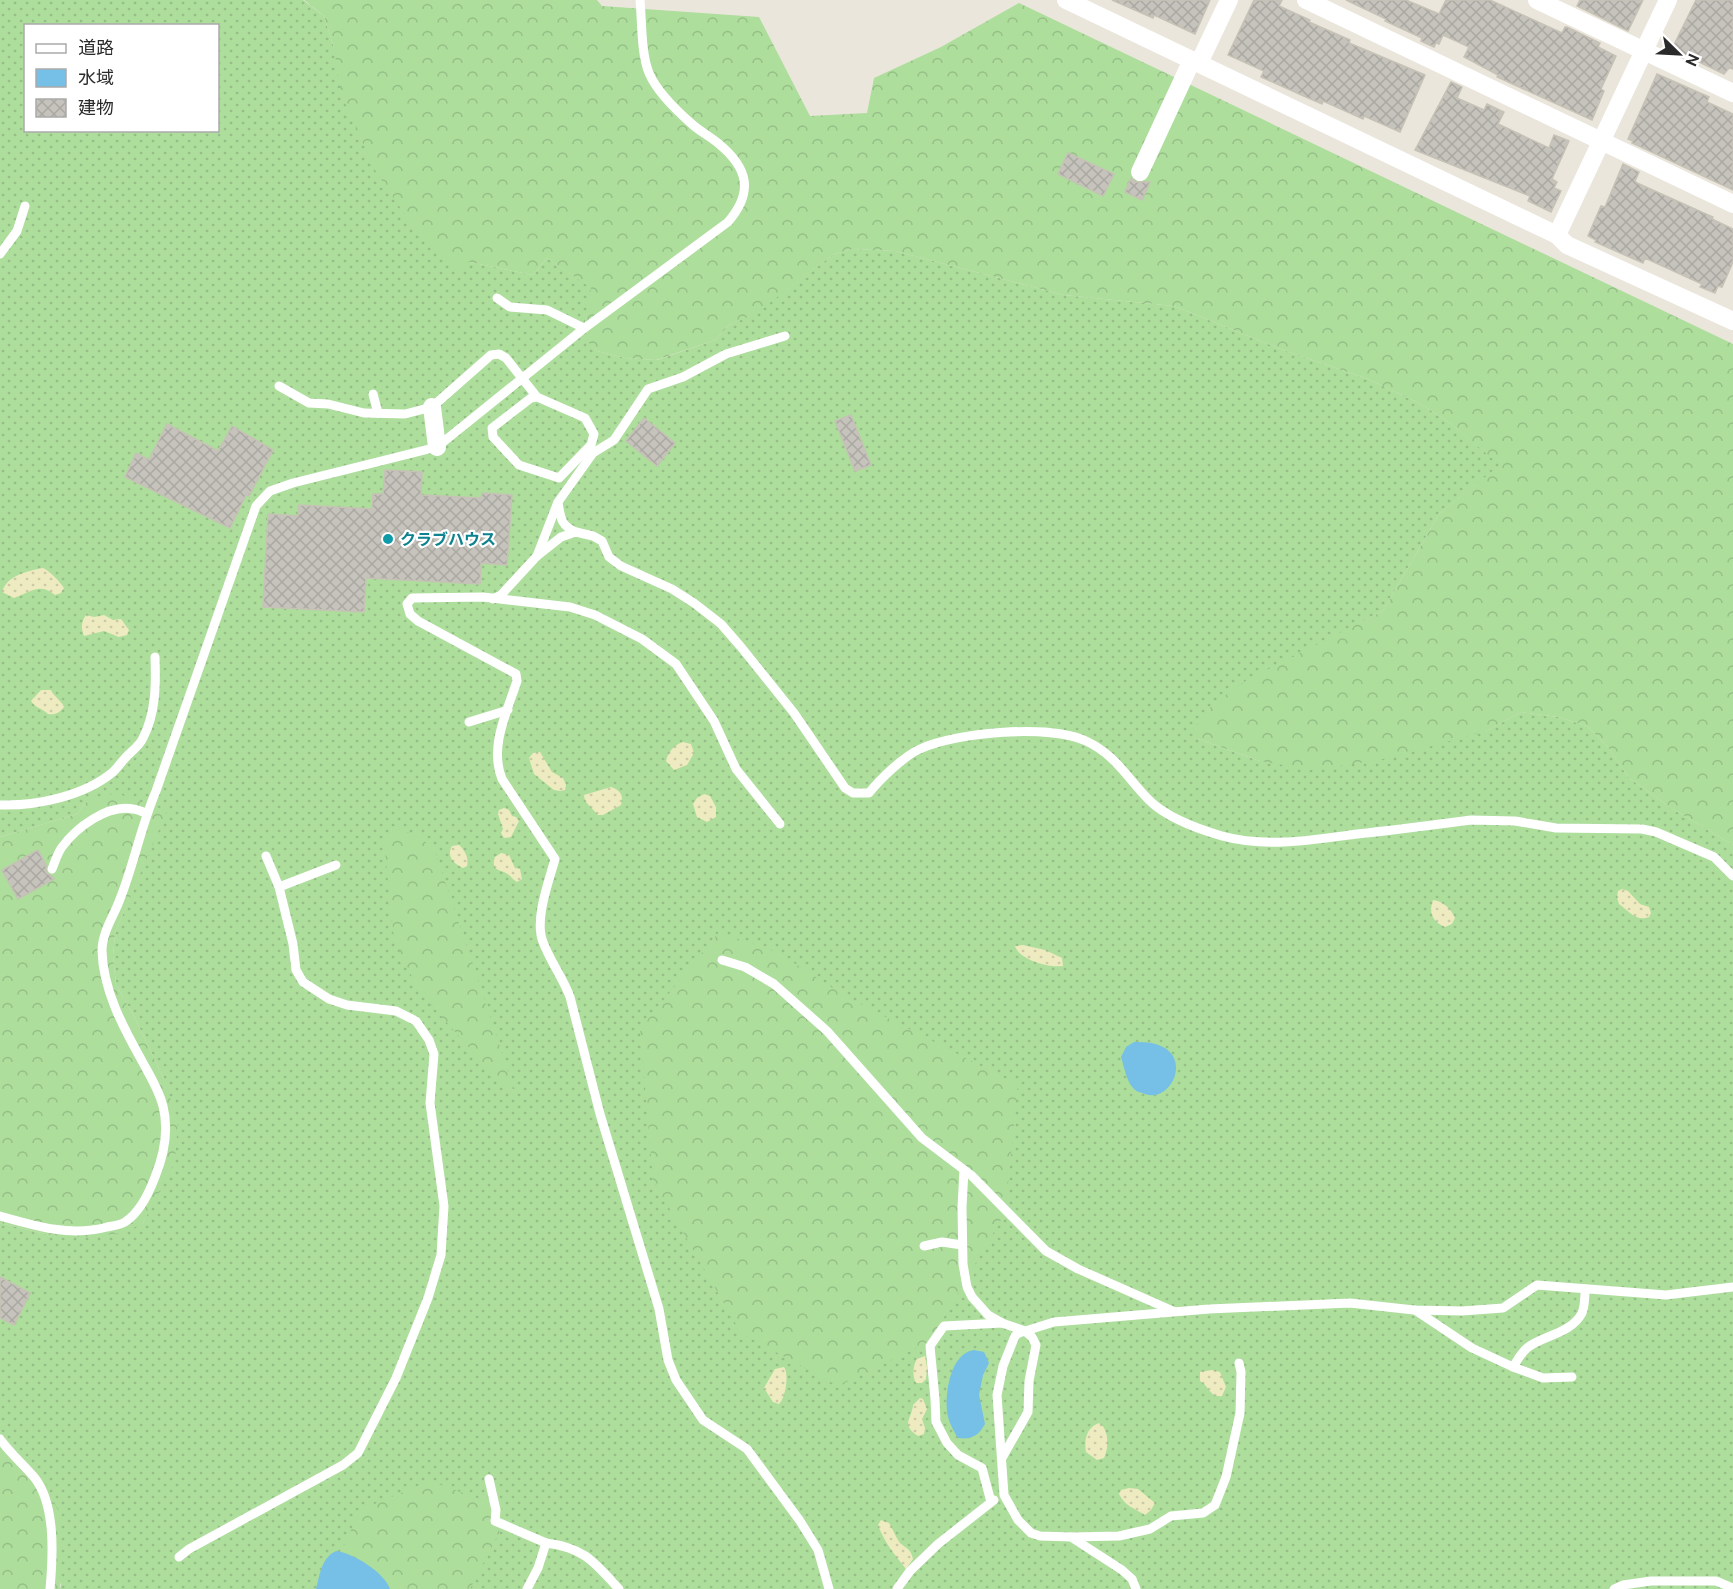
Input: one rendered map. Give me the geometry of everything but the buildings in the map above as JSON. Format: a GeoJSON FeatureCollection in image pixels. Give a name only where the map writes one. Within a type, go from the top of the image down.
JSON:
{"type":"FeatureCollection","features":[{"type":"Feature","properties":{"kind":"street"},"geometry":{"type":"LineString","coordinates":[[1066,0],[1557,235],[1567,244],[1733,321]]}},
{"type":"Feature","properties":{"kind":"street"},"geometry":{"type":"LineString","coordinates":[[1140,172],[1228,0]]}},
{"type":"Feature","properties":{"kind":"street"},"geometry":{"type":"LineString","coordinates":[[1305,0],[1733,204]]}},
{"type":"Feature","properties":{"kind":"street"},"geometry":{"type":"LineString","coordinates":[[1538,0],[1733,93]]}},
{"type":"Feature","properties":{"kind":"street"},"geometry":{"type":"LineString","coordinates":[[1557,235],[1668,0]]}},
{"type":"Feature","properties":{"kind":"street"},"geometry":{"type":"LineString","coordinates":[[432,407],[437,447]]}},
{"type":"Feature","properties":{"kind":"lane"},"geometry":{"type":"LineString","coordinates":[[0,1216],[54,1230],[83,1232],[124,1223],[136,1212],[151,1186],[163,1156],[165,1123],[163,1107],[157,1088],[105,982],[102,948],[107,927],[120,901],[146,813],[156,791],[256,506],[270,491],[293,483],[437,447],[584,328],[728,222],[737,211],[745,186],[739,162],[719,143],[694,126],[670,105],[649,73],[640,0]]}},
{"type":"Feature","properties":{"kind":"lane"},"geometry":{"type":"LineString","coordinates":[[0,254],[17,231],[25,206]]}},
{"type":"Feature","properties":{"kind":"lane"},"geometry":{"type":"LineString","coordinates":[[497,298],[510,307],[547,310],[584,328]]}},
{"type":"Feature","properties":{"kind":"lane"},"geometry":{"type":"LineString","coordinates":[[537,556],[558,502],[593,453],[614,440],[648,389],[683,377],[726,354],[785,336]]}},
{"type":"Feature","properties":{"kind":"lane"},"geometry":{"type":"LineString","coordinates":[[279,386],[309,403],[328,404],[364,413],[405,414],[432,407],[491,355],[499,354],[506,358],[534,393],[585,418],[594,435],[591,445],[559,478],[519,465],[493,437],[492,428],[531,398],[534,393]]}},
{"type":"Feature","properties":{"kind":"lane"},"geometry":{"type":"LineString","coordinates":[[373,394],[378,413]]}},
{"type":"Feature","properties":{"kind":"lane"},"geometry":{"type":"LineString","coordinates":[[558,502],[566,528],[602,541],[609,557],[621,566],[672,589],[721,624],[794,713],[845,788],[853,793],[869,793],[907,756],[930,745],[960,737],[1043,732],[1084,740],[1108,754],[1149,800],[1162,810],[1196,827],[1223,836],[1254,842],[1296,842],[1471,820],[1496,819],[1556,828],[1642,829],[1656,832],[1714,857],[1733,876]]}},
{"type":"Feature","properties":{"kind":"lane"},"geometry":{"type":"LineString","coordinates":[[493,599],[501,595],[537,556],[561,537],[576,532]]}},
{"type":"Feature","properties":{"kind":"lane"},"geometry":{"type":"LineString","coordinates":[[780,824],[736,770],[714,721],[690,682],[676,664],[642,639],[584,611],[520,600],[483,597],[412,598],[407,604],[410,614],[418,621],[516,674],[517,681],[497,746],[498,768],[502,779],[555,859],[541,921],[542,941],[570,997],[600,1114],[659,1309],[668,1360],[676,1380],[703,1420],[747,1449],[800,1521],[818,1550],[829,1589]]}},
{"type":"Feature","properties":{"kind":"lane"},"geometry":{"type":"LineString","coordinates":[[0,805],[75,794],[98,783],[114,771],[142,741],[148,727],[156,685],[155,657]]}},
{"type":"Feature","properties":{"kind":"lane"},"geometry":{"type":"LineString","coordinates":[[470,722],[508,710]]}},
{"type":"Feature","properties":{"kind":"lane"},"geometry":{"type":"LineString","coordinates":[[52,869],[60,850],[70,837],[90,821],[113,810],[132,808],[146,813]]}},
{"type":"Feature","properties":{"kind":"lane"},"geometry":{"type":"LineString","coordinates":[[179,1557],[189,1549],[343,1465],[358,1453],[396,1378],[428,1298],[441,1255],[444,1206],[430,1103],[434,1054],[429,1040],[416,1021],[396,1011],[347,1005],[329,999],[303,982],[296,970],[293,944],[279,887],[266,856]]}},
{"type":"Feature","properties":{"kind":"lane"},"geometry":{"type":"LineString","coordinates":[[279,887],[336,865]]}},
{"type":"Feature","properties":{"kind":"lane"},"geometry":{"type":"LineString","coordinates":[[723,960],[746,967],[783,992],[827,1031],[922,1138],[964,1170],[1046,1251],[1078,1269],[1175,1312]]}},
{"type":"Feature","properties":{"kind":"lane"},"geometry":{"type":"LineString","coordinates":[[964,1170],[962,1245],[967,1287],[972,1297],[988,1315],[1002,1323],[1025,1330],[1036,1345],[1029,1381],[1028,1412],[1001,1460]]}},
{"type":"Feature","properties":{"kind":"lane"},"geometry":{"type":"LineString","coordinates":[[924,1246],[942,1242],[962,1245]]}},
{"type":"Feature","properties":{"kind":"lane"},"geometry":{"type":"LineString","coordinates":[[1239,1363],[1242,1372],[1240,1413],[1226,1477],[1215,1505],[1203,1513],[1171,1516],[1150,1529],[1119,1536],[1040,1536],[1031,1533],[1018,1520],[1004,1495],[997,1395],[1003,1366],[1015,1336],[1025,1330],[1054,1322],[1175,1312],[1350,1303],[1414,1310],[1462,1311],[1503,1308],[1537,1286],[1666,1295],[1733,1287]]}},
{"type":"Feature","properties":{"kind":"lane"},"geometry":{"type":"LineString","coordinates":[[1513,1367],[1525,1350],[1537,1341],[1555,1335],[1574,1322],[1582,1312],[1586,1289]]}},
{"type":"Feature","properties":{"kind":"lane"},"geometry":{"type":"LineString","coordinates":[[1414,1310],[1472,1348],[1513,1367],[1543,1378],[1572,1377]]}},
{"type":"Feature","properties":{"kind":"lane"},"geometry":{"type":"LineString","coordinates":[[991,1502],[982,1468],[958,1455],[947,1443],[936,1422],[930,1346],[944,1326],[1002,1323]]}},
{"type":"Feature","properties":{"kind":"lane"},"geometry":{"type":"LineString","coordinates":[[0,1439],[14,1458],[35,1479],[48,1504],[51,1525],[50,1589]]}},
{"type":"Feature","properties":{"kind":"lane"},"geometry":{"type":"LineString","coordinates":[[489,1479],[496,1510],[495,1521],[546,1543],[572,1547],[592,1560],[619,1589]]}},
{"type":"Feature","properties":{"kind":"lane"},"geometry":{"type":"LineString","coordinates":[[897,1589],[910,1571],[938,1544],[991,1502],[1004,1495]]}},
{"type":"Feature","properties":{"kind":"lane"},"geometry":{"type":"LineString","coordinates":[[1071,1537],[1122,1570],[1132,1579],[1136,1589]]}},
{"type":"Feature","properties":{"kind":"lane"},"geometry":{"type":"LineString","coordinates":[[527,1589],[538,1568],[546,1543]]}},
{"type":"Feature","properties":{"kind":"lane"},"geometry":{"type":"LineString","coordinates":[[1614,1589],[1623,1585],[1651,1581],[1716,1581],[1733,1588]]}},
{"type":"Feature","properties":{"kind":"green space"},"geometry":{"type":"Polygon","coordinates":[[[0,0],[303,0],[324,16],[334,48],[469,262],[533,275],[547,258],[592,288],[584,328],[590,343],[597,351],[625,358],[657,360],[715,340],[729,325],[755,313],[834,254],[853,249],[895,251],[1064,295],[1174,306],[1283,350],[1368,379],[1421,404],[1450,423],[1501,465],[1439,514],[1383,611],[1318,645],[1198,739],[1260,761],[1488,730],[1521,712],[1558,717],[1587,726],[1607,746],[1629,778],[1671,808],[1733,845],[1733,1589],[60,1589],[61,1585],[16,1451],[0,1431],[0,1223],[50,1235],[143,1223],[157,1194],[164,1079],[134,1016],[116,985],[113,956],[115,933],[166,811],[87,801],[77,814],[0,837],[0,0]]]}},
{"type":"Feature","properties":{"kind":"green space"},"geometry":{"type":"Polygon","coordinates":[[[304,0],[597,0],[602,6],[759,17],[810,116],[867,113],[874,78],[941,47],[1019,3],[1733,344],[1733,845],[1671,808],[1629,778],[1607,746],[1587,726],[1558,717],[1521,712],[1488,730],[1436,745],[1379,760],[1313,770],[1260,761],[1198,739],[1194,728],[1214,703],[1247,680],[1383,611],[1439,514],[1500,465],[1450,423],[1421,404],[1368,379],[1283,350],[1174,306],[1064,295],[895,251],[853,249],[834,254],[755,314],[729,325],[715,340],[656,360],[625,358],[597,351],[589,343],[584,328],[591,288],[547,258],[533,275],[469,262],[456,271],[417,233],[375,170],[341,94],[334,48],[324,16],[304,0]]]}},
{"type":"Feature","properties":{"kind":"green space"},"geometry":{"type":"Polygon","coordinates":[[[116,793],[167,811],[115,933],[113,956],[116,985],[134,1016],[164,1079],[178,1122],[175,1161],[143,1223],[123,1233],[84,1237],[50,1235],[0,1223],[0,837],[77,814],[87,801],[116,793]]]}},
{"type":"Feature","properties":{"kind":"green space"},"geometry":{"type":"Polygon","coordinates":[[[395,829],[416,834],[434,849],[519,1104],[418,990],[394,939],[384,842],[395,829]]]}},
{"type":"Feature","properties":{"kind":"green space"},"geometry":{"type":"Polygon","coordinates":[[[719,932],[779,953],[845,996],[1018,1085],[1005,1213],[930,1341],[838,1386],[741,1333],[653,1180],[640,1029],[719,932]]]}},
{"type":"Feature","properties":{"kind":"green space"},"geometry":{"type":"Polygon","coordinates":[[[0,1431],[43,1479],[60,1514],[60,1589],[0,1589],[0,1431]]]}},
{"type":"Feature","properties":{"kind":"green space"},"geometry":{"type":"Polygon","coordinates":[[[430,1481],[502,1507],[499,1533],[470,1589],[343,1589],[337,1561],[360,1510],[430,1481]]]}},
{"type":"Feature","properties":{"kind":"sand"},"geometry":{"type":"Polygon","coordinates":[[[43,568],[64,588],[61,593],[55,595],[45,589],[40,589],[14,598],[2,592],[13,578],[25,572],[43,568]]]}},
{"type":"Feature","properties":{"kind":"sand"},"geometry":{"type":"Polygon","coordinates":[[[86,615],[94,617],[104,615],[113,620],[121,619],[129,630],[127,635],[119,637],[104,631],[84,636],[82,625],[86,615]]]}},
{"type":"Feature","properties":{"kind":"sand"},"geometry":{"type":"Polygon","coordinates":[[[41,690],[51,690],[64,707],[61,711],[48,714],[34,705],[31,701],[41,690]]]}},
{"type":"Feature","properties":{"kind":"sand"},"geometry":{"type":"Polygon","coordinates":[[[683,742],[691,744],[694,753],[687,765],[674,770],[666,761],[674,747],[683,742]]]}},
{"type":"Feature","properties":{"kind":"sand"},"geometry":{"type":"Polygon","coordinates":[[[540,752],[552,772],[563,778],[566,785],[565,790],[554,790],[534,774],[529,758],[533,753],[540,752]]]}},
{"type":"Feature","properties":{"kind":"sand"},"geometry":{"type":"Polygon","coordinates":[[[611,787],[620,793],[621,805],[603,815],[598,815],[585,801],[584,795],[611,787]]]}},
{"type":"Feature","properties":{"kind":"sand"},"geometry":{"type":"Polygon","coordinates":[[[704,794],[710,796],[716,807],[716,817],[707,822],[697,817],[693,804],[704,794]]]}},
{"type":"Feature","properties":{"kind":"sand"},"geometry":{"type":"Polygon","coordinates":[[[504,808],[519,821],[511,837],[504,838],[498,814],[499,810],[504,808]]]}},
{"type":"Feature","properties":{"kind":"sand"},"geometry":{"type":"Polygon","coordinates":[[[459,845],[465,852],[467,860],[467,866],[463,868],[450,856],[452,846],[459,845]]]}},
{"type":"Feature","properties":{"kind":"sand"},"geometry":{"type":"Polygon","coordinates":[[[501,853],[509,855],[515,868],[520,869],[522,879],[517,882],[495,868],[495,857],[501,853]]]}},
{"type":"Feature","properties":{"kind":"sand"},"geometry":{"type":"Polygon","coordinates":[[[1622,889],[1628,891],[1640,904],[1649,907],[1651,913],[1649,917],[1636,917],[1619,904],[1618,891],[1622,889]]]}},
{"type":"Feature","properties":{"kind":"sand"},"geometry":{"type":"Polygon","coordinates":[[[1433,900],[1446,906],[1451,912],[1455,918],[1452,924],[1445,927],[1435,920],[1431,913],[1433,900]]]}},
{"type":"Feature","properties":{"kind":"sand"},"geometry":{"type":"Polygon","coordinates":[[[1023,945],[1045,950],[1062,958],[1063,966],[1043,964],[1029,959],[1022,955],[1015,946],[1023,945]]]}},
{"type":"Feature","properties":{"kind":"sand"},"geometry":{"type":"Polygon","coordinates":[[[925,1356],[926,1379],[922,1383],[916,1383],[915,1364],[917,1359],[925,1356]]]}},
{"type":"Feature","properties":{"kind":"sand"},"geometry":{"type":"Polygon","coordinates":[[[784,1367],[786,1386],[779,1404],[773,1402],[764,1388],[775,1369],[784,1367]]]}},
{"type":"Feature","properties":{"kind":"sand"},"geometry":{"type":"Polygon","coordinates":[[[1212,1370],[1220,1372],[1226,1387],[1222,1396],[1212,1393],[1200,1381],[1200,1372],[1212,1370]]]}},
{"type":"Feature","properties":{"kind":"sand"},"geometry":{"type":"Polygon","coordinates":[[[920,1398],[923,1399],[927,1409],[922,1419],[924,1434],[918,1436],[909,1428],[908,1421],[913,1405],[920,1398]]]}},
{"type":"Feature","properties":{"kind":"sand"},"geometry":{"type":"Polygon","coordinates":[[[1099,1423],[1105,1430],[1107,1444],[1104,1458],[1097,1460],[1086,1452],[1085,1443],[1091,1428],[1099,1423]]]}},
{"type":"Feature","properties":{"kind":"sand"},"geometry":{"type":"Polygon","coordinates":[[[1138,1489],[1155,1503],[1145,1515],[1121,1498],[1119,1494],[1121,1490],[1138,1489]]]}},
{"type":"Feature","properties":{"kind":"sand"},"geometry":{"type":"Polygon","coordinates":[[[881,1520],[889,1523],[900,1543],[911,1553],[913,1559],[906,1569],[883,1537],[878,1525],[881,1520]]]}},
{"type":"Feature","properties":{"kind":"water"},"geometry":{"type":"Polygon","coordinates":[[[1134,1042],[1155,1044],[1168,1050],[1175,1060],[1176,1071],[1172,1082],[1156,1095],[1135,1090],[1127,1077],[1121,1057],[1126,1047],[1134,1042]]]}},
{"type":"Feature","properties":{"kind":"water"},"geometry":{"type":"Polygon","coordinates":[[[974,1350],[984,1352],[989,1363],[983,1375],[979,1395],[985,1424],[974,1436],[958,1438],[948,1415],[947,1393],[955,1365],[966,1353],[974,1350]]]}},
{"type":"Feature","properties":{"kind":"water"},"geometry":{"type":"Polygon","coordinates":[[[336,1551],[351,1555],[367,1564],[381,1576],[390,1589],[316,1589],[324,1562],[336,1551]]]}},
{"type":"Feature","properties":{"kind":"place","name":"クラブハウス"},"geometry":{"type":"Point","coordinates":[388,539]}}]}
